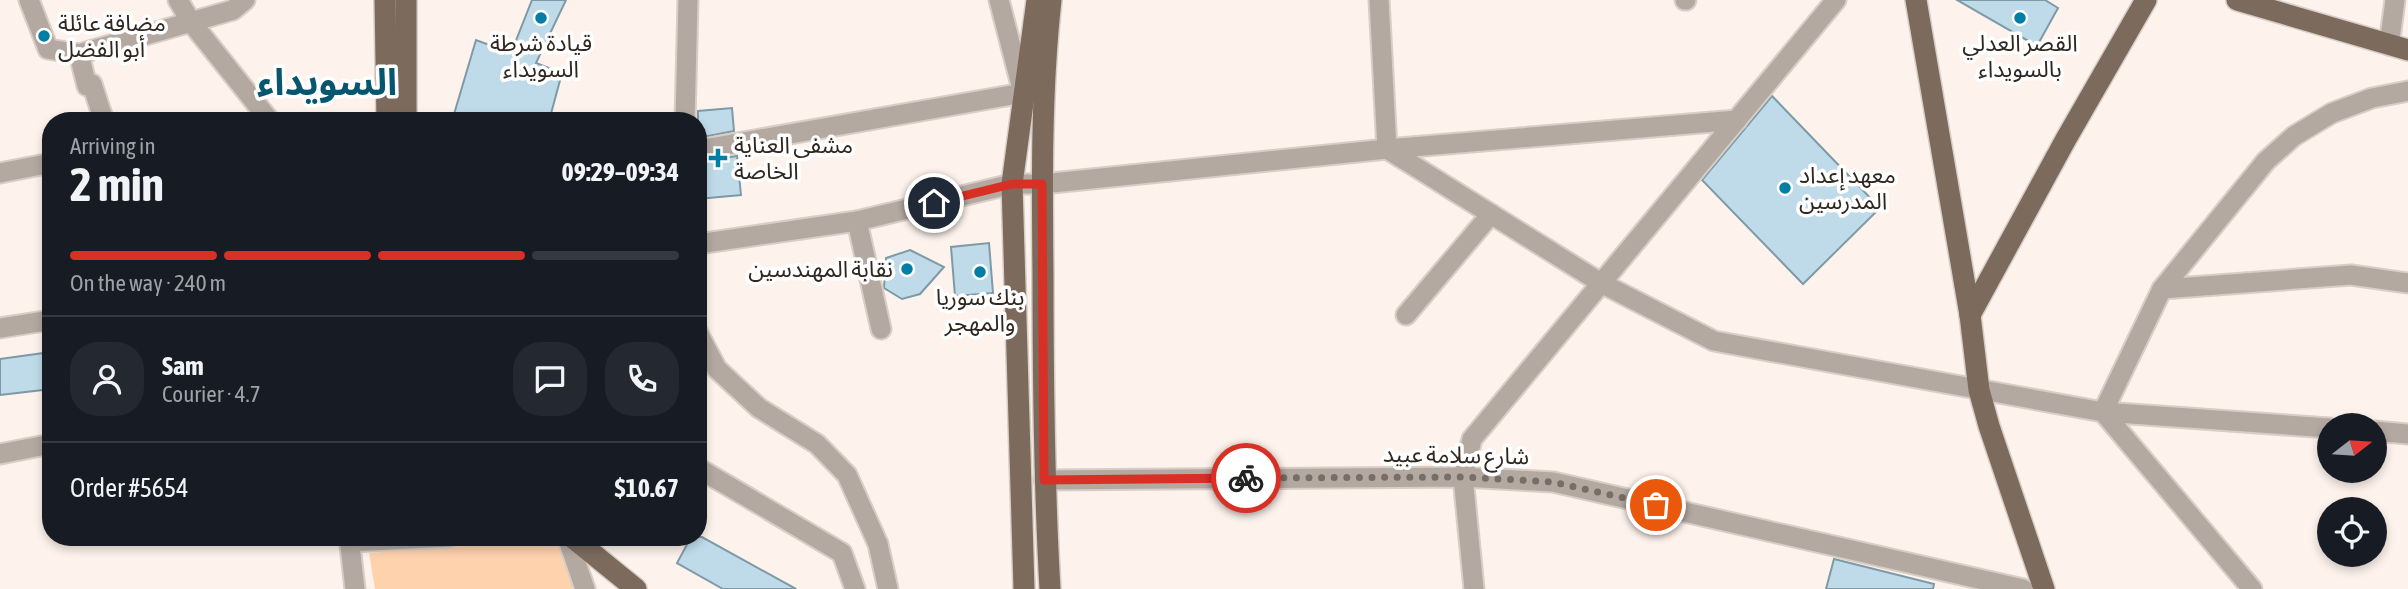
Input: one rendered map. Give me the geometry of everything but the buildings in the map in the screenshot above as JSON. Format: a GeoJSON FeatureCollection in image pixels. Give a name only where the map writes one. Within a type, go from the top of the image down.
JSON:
{"type":"FeatureCollection","features":[{"type":"Feature","properties":{"kind":"main road"},"geometry":{"type":"LineString","coordinates":[[385,0],[387,112]]}},
{"type":"Feature","properties":{"kind":"main road"},"geometry":{"type":"LineString","coordinates":[[406,112],[407,0]]}},
{"type":"Feature","properties":{"kind":"main road"},"geometry":{"type":"LineString","coordinates":[[1024,589],[1012,184],[1037,0]]}},
{"type":"Feature","properties":{"kind":"main road"},"geometry":{"type":"LineString","coordinates":[[1050,589],[1044,480],[1042,184],[1045,55],[1051,0]]}},
{"type":"Feature","properties":{"kind":"main road"},"geometry":{"type":"LineString","coordinates":[[1916,0],[1970,314],[1979,390],[2044,589]]}},
{"type":"Feature","properties":{"kind":"main road"},"geometry":{"type":"LineString","coordinates":[[1970,314],[2146,0]]}},
{"type":"Feature","properties":{"kind":"main road"},"geometry":{"type":"LineString","coordinates":[[2237,0],[2399,47]]}},
{"type":"Feature","properties":{"kind":"main road"},"geometry":{"type":"LineString","coordinates":[[581,546],[636,589]]}},
{"type":"Feature","properties":{"kind":"street"},"geometry":{"type":"LineString","coordinates":[[29,0],[48,49],[79,54],[233,10],[245,0]]}},
{"type":"Feature","properties":{"kind":"street"},"geometry":{"type":"LineString","coordinates":[[178,0],[191,22],[262,112]]}},
{"type":"Feature","properties":{"kind":"street"},"geometry":{"type":"LineString","coordinates":[[685,112],[688,0]]}},
{"type":"Feature","properties":{"kind":"street"},"geometry":{"type":"LineString","coordinates":[[707,148],[1023,93],[999,0]]}},
{"type":"Feature","properties":{"kind":"street"},"geometry":{"type":"LineString","coordinates":[[1379,0],[1387,149]]}},
{"type":"Feature","properties":{"kind":"street"},"geometry":{"type":"LineString","coordinates":[[1474,589],[1464,477],[1466,455],[1472,439],[1836,0]]}},
{"type":"Feature","properties":{"kind":"street"},"geometry":{"type":"LineString","coordinates":[[2395,0],[2399,47]]}},
{"type":"Feature","properties":{"kind":"street"},"geometry":{"type":"LineString","coordinates":[[79,54],[87,86],[92,84],[101,112]]}},
{"type":"Feature","properties":{"kind":"street"},"geometry":{"type":"LineString","coordinates":[[2103,412],[2162,289],[2266,161],[2294,136],[2332,113],[2372,98],[2408,91]]}},
{"type":"Feature","properties":{"kind":"street"},"geometry":{"type":"LineString","coordinates":[[707,243],[857,221],[1012,184],[1042,184],[1387,149],[1737,120]]}},
{"type":"Feature","properties":{"kind":"street"},"geometry":{"type":"LineString","coordinates":[[1387,149],[1601,283],[1714,341],[2103,412],[2317,427]]}},
{"type":"Feature","properties":{"kind":"street"},"geometry":{"type":"LineString","coordinates":[[0,173],[42,165]]}},
{"type":"Feature","properties":{"kind":"street"},"geometry":{"type":"LineString","coordinates":[[1406,315],[1491,214]]}},
{"type":"Feature","properties":{"kind":"street"},"geometry":{"type":"LineString","coordinates":[[857,221],[881,329]]}},
{"type":"Feature","properties":{"kind":"street"},"geometry":{"type":"LineString","coordinates":[[2162,289],[2351,275],[2408,283]]}},
{"type":"Feature","properties":{"kind":"street"},"geometry":{"type":"LineString","coordinates":[[0,328],[42,321]]}},
{"type":"Feature","properties":{"kind":"street"},"geometry":{"type":"LineString","coordinates":[[707,350],[717,369],[758,408],[817,444],[847,475],[878,544],[888,589]]}},
{"type":"Feature","properties":{"kind":"street"},"geometry":{"type":"LineString","coordinates":[[2103,412],[2252,589]]}},
{"type":"Feature","properties":{"kind":"street"},"geometry":{"type":"LineString","coordinates":[[2387,432],[2408,434]]}},
{"type":"Feature","properties":{"kind":"street"},"geometry":{"type":"LineString","coordinates":[[0,454],[42,446]]}},
{"type":"Feature","properties":{"kind":"street"},"geometry":{"type":"LineString","coordinates":[[707,473],[842,552],[855,589]]}},
{"type":"Feature","properties":{"kind":"street","name":"شارع سلامة عبيد"},"geometry":{"type":"LineString","coordinates":[[1044,480],[1464,477],[1553,482],[2024,589]]}},
{"type":"Feature","properties":{"kind":"street"},"geometry":{"type":"LineString","coordinates":[[350,546],[355,589]]}},
{"type":"Feature","properties":{"kind":"street"},"geometry":{"type":"LineString","coordinates":[[573,546],[585,589]]}},
{"type":"Feature","properties":{"kind":"shaded area"},"geometry":{"type":"Polygon","coordinates":[[[458,546],[562,546],[575,589],[375,589],[369,553],[458,546]]]}},
{"type":"Feature","properties":{"kind":"way so far"},"geometry":{"type":"LineString","coordinates":[[1246,478],[1464,477],[1553,482],[1656,505]]}},
{"type":"Feature","properties":{"kind":"place","name":"قيادة شرطة السويداء"},"geometry":{"type":"Point","coordinates":[541,18]}},
{"type":"Feature","properties":{"kind":"place","name":"القصر العدلي بالسويداء"},"geometry":{"type":"Point","coordinates":[2020,18]}},
{"type":"Feature","properties":{"kind":"place","name":"مضافة عائلة أبو الفضل"},"geometry":{"type":"Point","coordinates":[44,36]}},
{"type":"Feature","properties":{"kind":"place","name":"مشفى العناية الخاصة"},"geometry":{"type":"Point","coordinates":[718,158]}},
{"type":"Feature","properties":{"kind":"place","name":"معهد إعداد المدرسين"},"geometry":{"type":"Point","coordinates":[1785,188]}},
{"type":"Feature","properties":{"kind":"place","name":"نقابة المهندسين"},"geometry":{"type":"Point","coordinates":[907,269]}},
{"type":"Feature","properties":{"kind":"place","name":"بنك سوريا والمهجر"},"geometry":{"type":"Point","coordinates":[980,272]}},
{"type":"Feature","properties":{"kind":"district","name":"السويداء"},"geometry":{"type":"Point","coordinates":[327,82]}},
{"type":"Feature","properties":{"kind":"route"},"geometry":{"type":"LineString","coordinates":[[934,203],[1012,184],[1042,184],[1044,480],[1246,478]]}}]}
